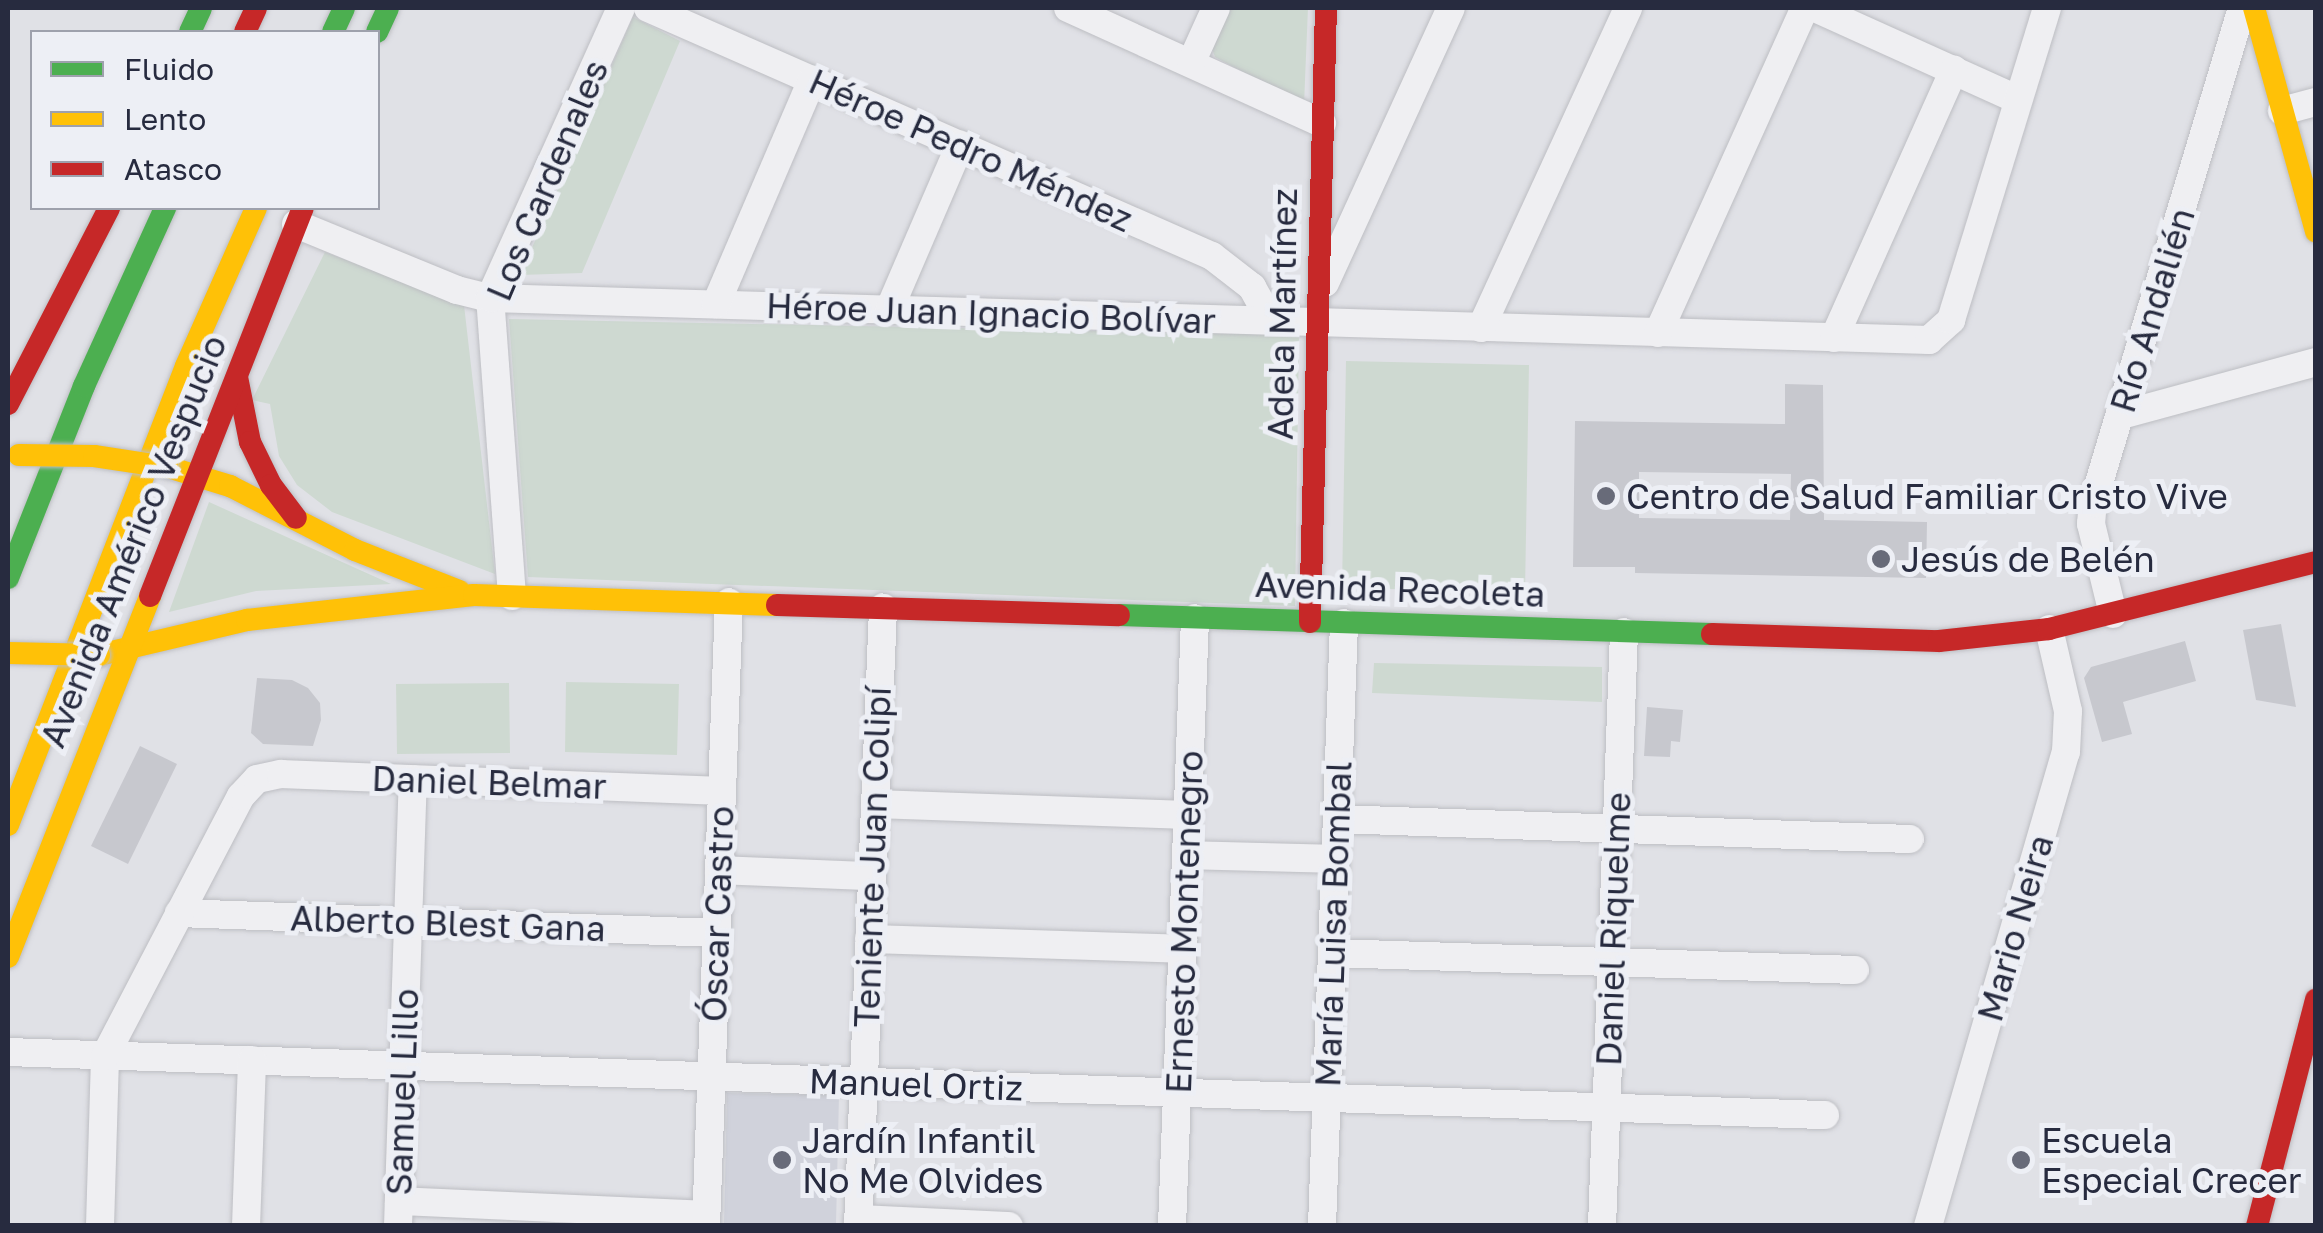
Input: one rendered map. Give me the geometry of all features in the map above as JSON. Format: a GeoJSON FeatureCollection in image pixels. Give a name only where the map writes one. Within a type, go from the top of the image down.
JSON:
{"type":"FeatureCollection","features":[{"type":"Feature","properties":{"kind":"main road","name":"Adela Martínez"},"geometry":{"type":"LineString","coordinates":[[1310,622],[1326,8]]}},
{"type":"Feature","properties":{"kind":"main road"},"geometry":{"type":"LineString","coordinates":[[2254,8],[2316,232]]}},
{"type":"Feature","properties":{"kind":"main road"},"geometry":{"type":"LineString","coordinates":[[8,404],[108,210]]}},
{"type":"Feature","properties":{"kind":"main road"},"geometry":{"type":"LineString","coordinates":[[8,578],[84,386],[164,210]]}},
{"type":"Feature","properties":{"kind":"main road"},"geometry":{"type":"LineString","coordinates":[[8,825],[186,366],[255,210]]}},
{"type":"Feature","properties":{"kind":"main road","name":"Avenida Américo Vespucio"},"geometry":{"type":"LineString","coordinates":[[8,957],[299,216]]}},
{"type":"Feature","properties":{"kind":"main road"},"geometry":{"type":"LineString","coordinates":[[8,360],[44,328]]}},
{"type":"Feature","properties":{"kind":"main road"},"geometry":{"type":"LineString","coordinates":[[237,376],[250,442],[271,484],[300,522]]}},
{"type":"Feature","properties":{"kind":"main road","name":"Avenida Recoleta"},"geometry":{"type":"LineString","coordinates":[[13,456],[94,456],[197,474],[403,572],[474,595]]}},
{"type":"Feature","properties":{"kind":"main road","name":"Avenida Recoleta"},"geometry":{"type":"LineString","coordinates":[[8,653],[99,655],[263,617],[474,595],[1902,642],[2049,629],[2316,562]]}},
{"type":"Feature","properties":{"kind":"main road"},"geometry":{"type":"LineString","coordinates":[[2256,1226],[2316,1000]]}},
{"type":"Feature","properties":{"kind":"street","name":"Los Cardenales"},"geometry":{"type":"LineString","coordinates":[[512,596],[490,298],[621,8]]}},
{"type":"Feature","properties":{"kind":"street","name":"Héroe Pedro Méndez"},"geometry":{"type":"LineString","coordinates":[[648,8],[1212,256],[1252,287],[1270,321]]}},
{"type":"Feature","properties":{"kind":"street"},"geometry":{"type":"LineString","coordinates":[[1068,8],[1322,123]]}},
{"type":"Feature","properties":{"kind":"street"},"geometry":{"type":"LineString","coordinates":[[1191,63],[1216,8]]}},
{"type":"Feature","properties":{"kind":"street"},"geometry":{"type":"LineString","coordinates":[[1316,312],[1452,8]]}},
{"type":"Feature","properties":{"kind":"street"},"geometry":{"type":"LineString","coordinates":[[1482,328],[1628,8]]}},
{"type":"Feature","properties":{"kind":"street"},"geometry":{"type":"LineString","coordinates":[[1658,333],[1805,8]]}},
{"type":"Feature","properties":{"kind":"street"},"geometry":{"type":"LineString","coordinates":[[1814,8],[2017,98],[2047,8]]}},
{"type":"Feature","properties":{"kind":"street","name":"Río Andalién"},"geometry":{"type":"LineString","coordinates":[[2113,614],[2091,513],[2242,8]]}},
{"type":"Feature","properties":{"kind":"street"},"geometry":{"type":"LineString","coordinates":[[1834,338],[1954,70]]}},
{"type":"Feature","properties":{"kind":"street"},"geometry":{"type":"LineString","coordinates":[[716,304],[812,80]]}},
{"type":"Feature","properties":{"kind":"street","name":"Héroe Juan Ignacio Bolívar"},"geometry":{"type":"LineString","coordinates":[[299,216],[457,290],[490,298],[1270,321],[1316,312],[1482,328],[1919,341],[1939,336],[1951,320],[2017,98]]}},
{"type":"Feature","properties":{"kind":"street"},"geometry":{"type":"LineString","coordinates":[[2282,111],[2316,102]]}},
{"type":"Feature","properties":{"kind":"street"},"geometry":{"type":"LineString","coordinates":[[889,310],[960,145]]}},
{"type":"Feature","properties":{"kind":"street"},"geometry":{"type":"LineString","coordinates":[[2120,415],[2316,362]]}},
{"type":"Feature","properties":{"kind":"street","name":"Óscar Castro"},"geometry":{"type":"LineString","coordinates":[[706,1220],[729,602]]}},
{"type":"Feature","properties":{"kind":"street","name":"Teniente Juan Colipí"},"geometry":{"type":"LineString","coordinates":[[858,1222],[883,608]]}},
{"type":"Feature","properties":{"kind":"street","name":"Ernesto Montenegro"},"geometry":{"type":"LineString","coordinates":[[1172,1226],[1195,618]]}},
{"type":"Feature","properties":{"kind":"street","name":"María Luisa Bombal"},"geometry":{"type":"LineString","coordinates":[[1322,1226],[1344,622]]}},
{"type":"Feature","properties":{"kind":"street","name":"Mario Neira"},"geometry":{"type":"LineString","coordinates":[[1928,1226],[2066,752],[2068,711],[2049,629]]}},
{"type":"Feature","properties":{"kind":"street","name":"Daniel Riquelme"},"geometry":{"type":"LineString","coordinates":[[1602,1226],[1624,632]]}},
{"type":"Feature","properties":{"kind":"street","name":"Daniel Belmar"},"geometry":{"type":"LineString","coordinates":[[180,913],[241,796],[258,779],[281,774],[722,791]]}},
{"type":"Feature","properties":{"kind":"street","name":"Samuel Lillo"},"geometry":{"type":"LineString","coordinates":[[398,1213],[414,779]]}},
{"type":"Feature","properties":{"kind":"street"},"geometry":{"type":"LineString","coordinates":[[874,804],[1188,815]]}},
{"type":"Feature","properties":{"kind":"street"},"geometry":{"type":"LineString","coordinates":[[1336,819],[1910,839]]}},
{"type":"Feature","properties":{"kind":"street"},"geometry":{"type":"LineString","coordinates":[[1187,855],[1335,859]]}},
{"type":"Feature","properties":{"kind":"street"},"geometry":{"type":"LineString","coordinates":[[719,870],[871,876]]}},
{"type":"Feature","properties":{"kind":"street"},"geometry":{"type":"LineString","coordinates":[[100,1226],[105,1056],[180,913]]}},
{"type":"Feature","properties":{"kind":"street","name":"Alberto Blest Gana"},"geometry":{"type":"LineString","coordinates":[[180,913],[717,933]]}},
{"type":"Feature","properties":{"kind":"street"},"geometry":{"type":"LineString","coordinates":[[869,939],[1183,950]]}},
{"type":"Feature","properties":{"kind":"street"},"geometry":{"type":"LineString","coordinates":[[1332,953],[1854,970]]}},
{"type":"Feature","properties":{"kind":"street","name":"Manuel Ortiz"},"geometry":{"type":"LineString","coordinates":[[8,1052],[1825,1115]]}},
{"type":"Feature","properties":{"kind":"street"},"geometry":{"type":"LineString","coordinates":[[246,1226],[252,1060]]}},
{"type":"Feature","properties":{"kind":"street"},"geometry":{"type":"LineString","coordinates":[[398,1213],[706,1220]]}},
{"type":"Feature","properties":{"kind":"street"},"geometry":{"type":"LineString","coordinates":[[858,1222],[1009,1226]]}},
{"type":"Feature","properties":{"kind":"shaded area"},"geometry":{"type":"Polygon","coordinates":[[[1227,8],[1308,8],[1304,105],[1215,57],[1210,43],[1227,8]]]}},
{"type":"Feature","properties":{"kind":"shaded area"},"geometry":{"type":"Polygon","coordinates":[[[633,17],[680,41],[582,273],[520,275],[633,17]]]}},
{"type":"Feature","properties":{"kind":"shaded area"},"geometry":{"type":"Polygon","coordinates":[[[325,252],[464,305],[495,574],[332,512],[297,485],[279,456],[270,404],[252,400],[325,252]]]}},
{"type":"Feature","properties":{"kind":"shaded area"},"geometry":{"type":"Polygon","coordinates":[[[509,319],[1299,335],[1295,606],[528,577],[509,319]]]}},
{"type":"Feature","properties":{"kind":"shaded area"},"geometry":{"type":"Polygon","coordinates":[[[1346,361],[1529,365],[1525,592],[1342,588],[1346,361]]]}},
{"type":"Feature","properties":{"kind":"shaded area"},"geometry":{"type":"Polygon","coordinates":[[[209,502],[391,584],[256,591],[169,612],[209,502]]]}},
{"type":"Feature","properties":{"kind":"shaded area"},"geometry":{"type":"Polygon","coordinates":[[[1374,663],[1602,667],[1602,702],[1372,693],[1374,663]]]}},
{"type":"Feature","properties":{"kind":"shaded area"},"geometry":{"type":"Polygon","coordinates":[[[566,682],[679,684],[677,755],[565,752],[566,682]]]}},
{"type":"Feature","properties":{"kind":"shaded area"},"geometry":{"type":"Polygon","coordinates":[[[509,683],[510,753],[397,754],[396,684],[509,683]]]}},
{"type":"Feature","properties":{"kind":"shaded area","name":"Jardín Infantil No Me Olvides"},"geometry":{"type":"Polygon","coordinates":[[[727,1093],[839,1095],[836,1225],[724,1225],[727,1093]]]}},
{"type":"Feature","properties":{"kind":"building","name":"Centro de Salud Familiar Cristo Vive"},"geometry":{"type":"Polygon","coordinates":[[[1785,384],[1823,385],[1824,520],[1927,522],[1926,578],[1635,573],[1635,567],[1573,567],[1575,421],[1785,424],[1785,384]],[[1639,472],[1639,518],[1790,520],[1791,474],[1639,472]]]}},
{"type":"Feature","properties":{"kind":"building"},"geometry":{"type":"Polygon","coordinates":[[[2281,624],[2296,707],[2256,700],[2243,630],[2281,624]]]}},
{"type":"Feature","properties":{"kind":"building"},"geometry":{"type":"Polygon","coordinates":[[[2185,641],[2196,681],[2123,702],[2132,734],[2102,742],[2084,678],[2091,667],[2185,641]]]}},
{"type":"Feature","properties":{"kind":"building"},"geometry":{"type":"Polygon","coordinates":[[[257,678],[292,680],[308,688],[320,703],[321,720],[313,746],[263,744],[251,733],[257,678]]]}},
{"type":"Feature","properties":{"kind":"building"},"geometry":{"type":"Polygon","coordinates":[[[1647,707],[1683,710],[1680,742],[1671,741],[1670,757],[1644,756],[1647,707]]]}},
{"type":"Feature","properties":{"kind":"building"},"geometry":{"type":"Polygon","coordinates":[[[140,746],[177,764],[128,864],[91,846],[140,746]]]}},
{"type":"Feature","properties":{"kind":"traffic: fast"},"geometry":{"type":"LineString","coordinates":[[191,30],[201,8]]}},
{"type":"Feature","properties":{"kind":"traffic: fast"},"geometry":{"type":"LineString","coordinates":[[334,30],[344,8]]}},
{"type":"Feature","properties":{"kind":"traffic: fast"},"geometry":{"type":"LineString","coordinates":[[378,30],[388,8]]}},
{"type":"Feature","properties":{"kind":"traffic: fast"},"geometry":{"type":"LineString","coordinates":[[8,578],[84,386],[164,210]]}},
{"type":"Feature","properties":{"kind":"traffic: fast"},"geometry":{"type":"LineString","coordinates":[[1119,615],[1712,634]]}},
{"type":"Feature","properties":{"kind":"traffic: slow"},"geometry":{"type":"LineString","coordinates":[[2254,8],[2316,232]]}},
{"type":"Feature","properties":{"kind":"traffic: slow"},"geometry":{"type":"LineString","coordinates":[[8,825],[186,366],[255,210]]}},
{"type":"Feature","properties":{"kind":"traffic: slow"},"geometry":{"type":"LineString","coordinates":[[19,455],[94,456],[167,467]]}},
{"type":"Feature","properties":{"kind":"traffic: slow"},"geometry":{"type":"LineString","coordinates":[[171,468],[230,486],[355,550],[459,591]]}},
{"type":"Feature","properties":{"kind":"traffic: slow"},"geometry":{"type":"LineString","coordinates":[[99,655],[247,620],[474,595],[777,605]]}},
{"type":"Feature","properties":{"kind":"traffic: slow"},"geometry":{"type":"LineString","coordinates":[[8,957],[150,596]]}},
{"type":"Feature","properties":{"kind":"traffic: slow"},"geometry":{"type":"LineString","coordinates":[[8,653],[99,655]]}},
{"type":"Feature","properties":{"kind":"traffic: jam"},"geometry":{"type":"LineString","coordinates":[[246,30],[256,8]]}},
{"type":"Feature","properties":{"kind":"traffic: jam"},"geometry":{"type":"LineString","coordinates":[[1310,622],[1326,8]]}},
{"type":"Feature","properties":{"kind":"traffic: jam"},"geometry":{"type":"LineString","coordinates":[[8,404],[108,210]]}},
{"type":"Feature","properties":{"kind":"traffic: jam"},"geometry":{"type":"LineString","coordinates":[[150,596],[302,210]]}},
{"type":"Feature","properties":{"kind":"traffic: jam"},"geometry":{"type":"LineString","coordinates":[[237,377],[250,442],[271,485],[296,518]]}},
{"type":"Feature","properties":{"kind":"traffic: jam"},"geometry":{"type":"LineString","coordinates":[[1712,634],[1939,641],[2049,629],[2316,562]]}},
{"type":"Feature","properties":{"kind":"traffic: jam"},"geometry":{"type":"LineString","coordinates":[[777,605],[1119,615]]}},
{"type":"Feature","properties":{"kind":"traffic: jam"},"geometry":{"type":"LineString","coordinates":[[2257,1226],[2316,1000]]}},
{"type":"Feature","properties":{"kind":"place","name":"Centro de Salud Familiar Cristo Vive"},"geometry":{"type":"Point","coordinates":[1606,496]}},
{"type":"Feature","properties":{"kind":"place","name":"Jesús de Belén"},"geometry":{"type":"Point","coordinates":[1881,559]}},
{"type":"Feature","properties":{"kind":"place","name":"Jardín Infantil No Me Olvides"},"geometry":{"type":"Point","coordinates":[782,1160]}},
{"type":"Feature","properties":{"kind":"place","name":"Escuela Especial Crecer"},"geometry":{"type":"Point","coordinates":[2021,1160]}}]}
